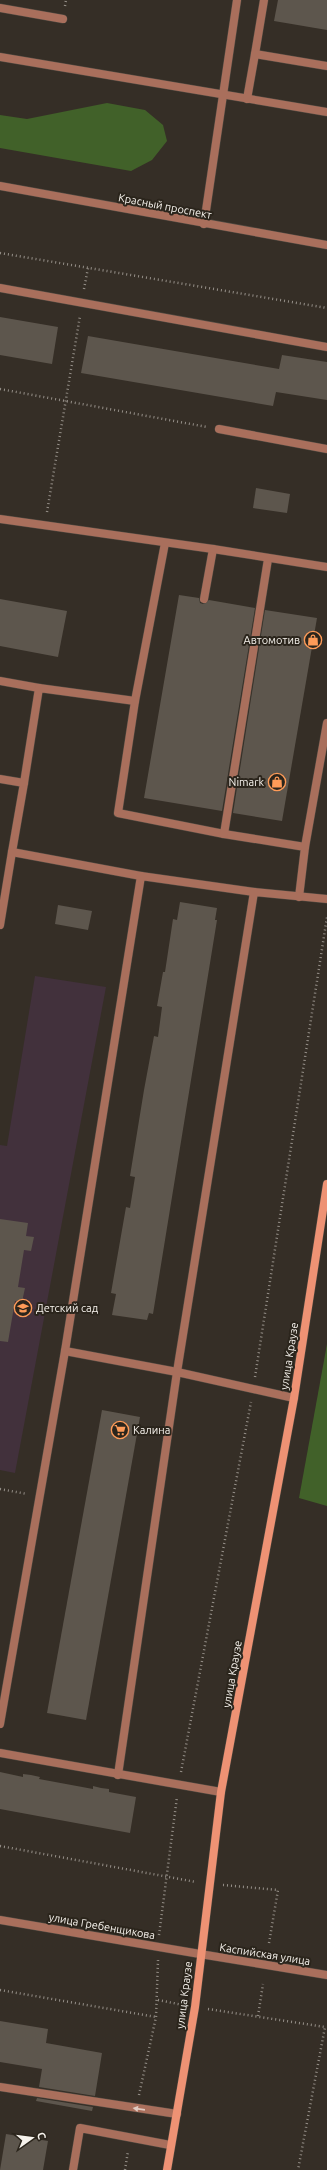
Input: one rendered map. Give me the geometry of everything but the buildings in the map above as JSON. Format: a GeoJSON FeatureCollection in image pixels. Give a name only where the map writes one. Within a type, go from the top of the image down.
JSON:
{"type":"FeatureCollection","features":[{"type":"Feature","properties":{"kind":"main road","name":"улица Краузе"},"geometry":{"type":"LineString","coordinates":[[166,2170],[195,2007],[200,1954],[221,1792],[294,1398],[327,1184]]}},
{"type":"Feature","properties":{"kind":"street"},"geometry":{"type":"LineString","coordinates":[[204,224],[237,0]]}},
{"type":"Feature","properties":{"kind":"street"},"geometry":{"type":"LineString","coordinates":[[247,99],[264,0]]}},
{"type":"Feature","properties":{"kind":"street"},"geometry":{"type":"LineString","coordinates":[[0,8],[63,19]]}},
{"type":"Feature","properties":{"kind":"street"},"geometry":{"type":"LineString","coordinates":[[255,54],[327,66]]}},
{"type":"Feature","properties":{"kind":"street"},"geometry":{"type":"LineString","coordinates":[[0,57],[327,112]]}},
{"type":"Feature","properties":{"kind":"street","name":"Красный проспект"},"geometry":{"type":"LineString","coordinates":[[0,186],[327,245]]}},
{"type":"Feature","properties":{"kind":"street"},"geometry":{"type":"LineString","coordinates":[[0,288],[327,347]]}},
{"type":"Feature","properties":{"kind":"street"},"geometry":{"type":"LineString","coordinates":[[219,429],[327,449]]}},
{"type":"Feature","properties":{"kind":"street"},"geometry":{"type":"LineString","coordinates":[[0,519],[213,549],[268,559],[327,567]]}},
{"type":"Feature","properties":{"kind":"street"},"geometry":{"type":"LineString","coordinates":[[165,543],[135,701],[118,813],[224,834],[305,847]]}},
{"type":"Feature","properties":{"kind":"street"},"geometry":{"type":"LineString","coordinates":[[204,599],[213,549]]}},
{"type":"Feature","properties":{"kind":"street"},"geometry":{"type":"LineString","coordinates":[[224,834],[268,559]]}},
{"type":"Feature","properties":{"kind":"street"},"geometry":{"type":"LineString","coordinates":[[0,681],[39,688],[135,701]]}},
{"type":"Feature","properties":{"kind":"street"},"geometry":{"type":"LineString","coordinates":[[0,925],[39,688]]}},
{"type":"Feature","properties":{"kind":"street"},"geometry":{"type":"LineString","coordinates":[[299,897],[305,847],[327,723]]}},
{"type":"Feature","properties":{"kind":"street"},"geometry":{"type":"LineString","coordinates":[[0,779],[24,783]]}},
{"type":"Feature","properties":{"kind":"street"},"geometry":{"type":"LineString","coordinates":[[12,852],[141,876],[254,892],[327,899]]}},
{"type":"Feature","properties":{"kind":"street"},"geometry":{"type":"LineString","coordinates":[[0,1724],[65,1351],[141,876]]}},
{"type":"Feature","properties":{"kind":"street"},"geometry":{"type":"LineString","coordinates":[[118,1775],[177,1372],[254,892]]}},
{"type":"Feature","properties":{"kind":"street"},"geometry":{"type":"LineString","coordinates":[[65,1351],[177,1372],[294,1398]]}},
{"type":"Feature","properties":{"kind":"street"},"geometry":{"type":"LineString","coordinates":[[0,1753],[221,1792]]}},
{"type":"Feature","properties":{"kind":"street","name":"улица Гребенщикова"},"geometry":{"type":"LineString","coordinates":[[0,1920],[200,1954]]}},
{"type":"Feature","properties":{"kind":"street","name":"Каспийская улица"},"geometry":{"type":"LineString","coordinates":[[200,1954],[327,1975]]}},
{"type":"Feature","properties":{"kind":"street"},"geometry":{"type":"LineString","coordinates":[[0,2087],[177,2114]]}},
{"type":"Feature","properties":{"kind":"street"},"geometry":{"type":"LineString","coordinates":[[73,2170],[80,2128],[130,2136],[170,2146]]}},
{"type":"Feature","properties":{"kind":"path"},"geometry":{"type":"LineString","coordinates":[[0,253],[327,308]]}},
{"type":"Feature","properties":{"kind":"path"},"geometry":{"type":"LineString","coordinates":[[45,526],[88,268]]}},
{"type":"Feature","properties":{"kind":"path"},"geometry":{"type":"LineString","coordinates":[[0,389],[219,429]]}},
{"type":"Feature","properties":{"kind":"path"},"geometry":{"type":"LineString","coordinates":[[135,2108],[156,2018],[158,2000],[158,1947],[178,1785],[253,1389],[327,917]]}},
{"type":"Feature","properties":{"kind":"path"},"geometry":{"type":"LineString","coordinates":[[0,1489],[40,1496]]}},
{"type":"Feature","properties":{"kind":"path"},"geometry":{"type":"LineString","coordinates":[[0,1846],[210,1884],[278,1890],[269,1943]]}},
{"type":"Feature","properties":{"kind":"path"},"geometry":{"type":"LineString","coordinates":[[258,2016],[263,1984]]}},
{"type":"Feature","properties":{"kind":"path"},"geometry":{"type":"LineString","coordinates":[[0,1990],[156,2018]]}},
{"type":"Feature","properties":{"kind":"path"},"geometry":{"type":"LineString","coordinates":[[158,2000],[195,2007],[325,2026],[298,2170]]}},
{"type":"Feature","properties":{"kind":"path"},"geometry":{"type":"LineString","coordinates":[[125,2170],[130,2136]]}},
{"type":"Feature","properties":{"kind":"shaded area","name":"Детский сад"},"geometry":{"type":"Polygon","coordinates":[[[35,976],[106,987],[15,1473],[0,1470],[0,1145],[7,1146],[35,976]]]}},
{"type":"Feature","properties":{"kind":"green space"},"geometry":{"type":"Polygon","coordinates":[[[107,103],[145,110],[163,125],[167,141],[152,160],[131,171],[0,148],[0,115],[27,119],[107,103]]]}},
{"type":"Feature","properties":{"kind":"green space"},"geometry":{"type":"Polygon","coordinates":[[[327,1344],[327,1506],[299,1498],[327,1344]]]}},
{"type":"Feature","properties":{"kind":"place","name":"Автомотив"},"geometry":{"type":"Point","coordinates":[313,640]}},
{"type":"Feature","properties":{"kind":"place","name":"Nimark"},"geometry":{"type":"Point","coordinates":[277,782]}},
{"type":"Feature","properties":{"kind":"place","name":"Детский сад"},"geometry":{"type":"Point","coordinates":[23,1308]}},
{"type":"Feature","properties":{"kind":"place","name":"Калина"},"geometry":{"type":"Point","coordinates":[120,1430]}}]}
